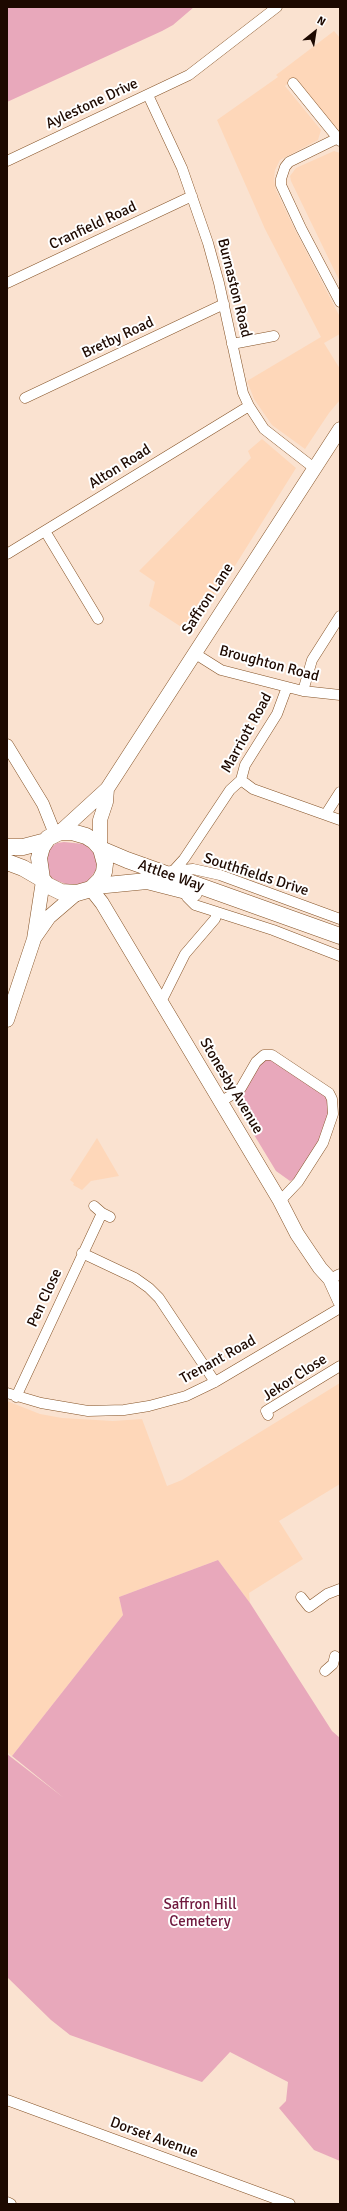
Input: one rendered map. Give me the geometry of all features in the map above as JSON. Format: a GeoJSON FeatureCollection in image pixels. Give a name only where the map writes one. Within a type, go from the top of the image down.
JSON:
{"type":"FeatureCollection","features":[{"type":"Feature","properties":{"kind":"highway"},"geometry":{"type":"LineString","coordinates":[[7,847],[23,847],[53,836],[80,834],[94,841],[100,847],[105,864],[104,872],[88,889],[61,892],[23,868],[7,862]]}},
{"type":"Feature","properties":{"kind":"highway"},"geometry":{"type":"LineString","coordinates":[[42,880],[38,858],[53,836]]}},
{"type":"Feature","properties":{"kind":"highway","name":"Attlee Way"},"geometry":{"type":"LineString","coordinates":[[100,847],[127,860],[168,871],[241,901],[340,936]]}},
{"type":"Feature","properties":{"kind":"highway","name":"Attlee Way"},"geometry":{"type":"LineString","coordinates":[[88,889],[148,881],[186,892],[241,901]]}},
{"type":"Feature","properties":{"kind":"main road","name":"Saffron Lane"},"geometry":{"type":"LineString","coordinates":[[53,836],[107,789],[340,429]]}},
{"type":"Feature","properties":{"kind":"main road","name":"Saffron Lane"},"geometry":{"type":"LineString","coordinates":[[100,847],[100,820],[106,802],[107,789]]}},
{"type":"Feature","properties":{"kind":"main road"},"geometry":{"type":"LineString","coordinates":[[7,1020],[34,939],[42,880]]}},
{"type":"Feature","properties":{"kind":"main road"},"geometry":{"type":"LineString","coordinates":[[34,939],[49,917],[88,889]]}},
{"type":"Feature","properties":{"kind":"main road","name":"Stonesby Avenue"},"geometry":{"type":"LineString","coordinates":[[88,889],[102,903],[280,1201],[297,1234],[320,1268],[335,1277],[340,1301]]}},
{"type":"Feature","properties":{"kind":"street","name":"Aylestone Drive"},"geometry":{"type":"LineString","coordinates":[[7,161],[189,75],[277,7]]}},
{"type":"Feature","properties":{"kind":"street"},"geometry":{"type":"LineString","coordinates":[[292,83],[339,139],[289,162],[285,167],[281,179],[281,185],[301,228],[340,302]]}},
{"type":"Feature","properties":{"kind":"street","name":"Burnaston Road"},"geometry":{"type":"LineString","coordinates":[[148,95],[182,168],[208,243],[224,304],[244,393],[249,406],[269,433],[314,468]]}},
{"type":"Feature","properties":{"kind":"street","name":"Cranfield Road"},"geometry":{"type":"LineString","coordinates":[[7,283],[192,196]]}},
{"type":"Feature","properties":{"kind":"street","name":"Bretby Road"},"geometry":{"type":"LineString","coordinates":[[25,398],[224,304]]}},
{"type":"Feature","properties":{"kind":"street"},"geometry":{"type":"LineString","coordinates":[[232,344],[274,336]]}},
{"type":"Feature","properties":{"kind":"street","name":"Alton Road"},"geometry":{"type":"LineString","coordinates":[[7,554],[249,406]]}},
{"type":"Feature","properties":{"kind":"street"},"geometry":{"type":"LineString","coordinates":[[45,531],[98,619]]}},
{"type":"Feature","properties":{"kind":"street"},"geometry":{"type":"LineString","coordinates":[[303,691],[312,660],[340,616]]}},
{"type":"Feature","properties":{"kind":"street","name":"Broughton Road"},"geometry":{"type":"LineString","coordinates":[[194,653],[221,670],[287,688],[340,695]]}},
{"type":"Feature","properties":{"kind":"street","name":"Marriott Road"},"geometry":{"type":"LineString","coordinates":[[168,871],[184,859],[230,790],[241,780],[245,765],[277,714],[287,688]]}},
{"type":"Feature","properties":{"kind":"street"},"geometry":{"type":"LineString","coordinates":[[7,745],[44,804],[53,836]]}},
{"type":"Feature","properties":{"kind":"street"},"geometry":{"type":"LineString","coordinates":[[241,780],[253,789],[340,820]]}},
{"type":"Feature","properties":{"kind":"street"},"geometry":{"type":"LineString","coordinates":[[326,814],[340,792]]}},
{"type":"Feature","properties":{"kind":"street","name":"Southfields Drive"},"geometry":{"type":"LineString","coordinates":[[168,871],[193,870],[220,875],[340,919]]}},
{"type":"Feature","properties":{"kind":"street"},"geometry":{"type":"LineString","coordinates":[[186,892],[187,897],[195,905],[273,930],[340,956]]}},
{"type":"Feature","properties":{"kind":"street"},"geometry":{"type":"LineString","coordinates":[[160,1000],[164,996],[185,954],[215,919],[217,912]]}},
{"type":"Feature","properties":{"kind":"street"},"geometry":{"type":"LineString","coordinates":[[220,1102],[238,1091],[256,1062],[264,1055],[272,1055],[329,1093],[332,1099],[333,1114],[323,1143],[298,1182],[280,1201]]}},
{"type":"Feature","properties":{"kind":"street","name":"Pen Close"},"geometry":{"type":"LineString","coordinates":[[12,1395],[82,1253],[106,1215],[94,1206]]}},
{"type":"Feature","properties":{"kind":"street"},"geometry":{"type":"LineString","coordinates":[[82,1253],[135,1278],[149,1288],[159,1298],[215,1382]]}},
{"type":"Feature","properties":{"kind":"street","name":"Trenant Road"},"geometry":{"type":"LineString","coordinates":[[12,1395],[61,1407],[88,1411],[124,1410],[149,1406],[186,1396],[215,1382],[340,1308]]}},
{"type":"Feature","properties":{"kind":"street","name":"Jekor Close"},"geometry":{"type":"LineString","coordinates":[[268,1415],[266,1411],[340,1366]]}},
{"type":"Feature","properties":{"kind":"street"},"geometry":{"type":"LineString","coordinates":[[302,1597],[309,1607],[327,1594],[340,1589]]}},
{"type":"Feature","properties":{"kind":"street","name":"Dorset Avenue"},"geometry":{"type":"LineString","coordinates":[[7,2100],[290,2204]]}},
{"type":"Feature","properties":{"kind":"street"},"geometry":{"type":"LineString","coordinates":[[7,2202],[11,2204]]}},
{"type":"Feature","properties":{"kind":"shaded area"},"geometry":{"type":"Polygon","coordinates":[[[334,31],[340,38],[340,134],[294,78],[285,86],[321,130],[318,140],[280,160],[275,170],[274,180],[276,190],[293,226],[340,317],[340,334],[324,343],[340,369],[340,400],[329,413],[305,449],[272,425],[254,399],[247,381],[321,337],[265,229],[217,120],[278,77],[276,75],[334,31]]]}},
{"type":"Feature","properties":{"kind":"shaded area"},"geometry":{"type":"Polygon","coordinates":[[[334,151],[340,153],[340,282],[291,181],[290,176],[296,168],[334,151]]]}},
{"type":"Feature","properties":{"kind":"shaded area"},"geometry":{"type":"Polygon","coordinates":[[[262,439],[296,468],[233,569],[189,632],[149,606],[155,582],[139,571],[251,458],[248,451],[262,439]]]}},
{"type":"Feature","properties":{"kind":"shaded area"},"geometry":{"type":"Polygon","coordinates":[[[97,1138],[119,1176],[91,1181],[82,1190],[73,1185],[74,1183],[70,1180],[97,1138]]]}},
{"type":"Feature","properties":{"kind":"shaded area"},"geometry":{"type":"Polygon","coordinates":[[[340,1383],[340,1484],[279,1521],[303,1559],[249,1593],[250,1603],[218,1560],[119,1597],[123,1615],[12,1756],[7,1752],[7,1401],[40,1414],[62,1418],[113,1421],[142,1419],[167,1486],[182,1480],[340,1383]]]}},
{"type":"Feature","properties":{"kind":"green space"},"geometry":{"type":"Polygon","coordinates":[[[7,7],[194,7],[173,25],[162,31],[7,102],[7,7]]]}},
{"type":"Feature","properties":{"kind":"green space"},"geometry":{"type":"Polygon","coordinates":[[[64,842],[84,844],[94,852],[97,862],[96,870],[89,880],[82,884],[66,884],[55,880],[49,875],[45,862],[50,848],[57,843],[64,842]]]}},
{"type":"Feature","properties":{"kind":"green space"},"geometry":{"type":"Polygon","coordinates":[[[266,1059],[272,1059],[325,1095],[330,1106],[322,1138],[295,1179],[290,1181],[276,1171],[239,1110],[239,1100],[260,1063],[266,1059]]]}},
{"type":"Feature","properties":{"kind":"green space","name":"Saffron Hill Cemetery"},"geometry":{"type":"Polygon","coordinates":[[[218,1560],[250,1603],[332,1731],[340,1738],[340,2161],[314,2150],[279,2108],[286,2101],[288,2082],[230,2052],[202,2082],[70,2035],[51,2020],[7,1977],[7,1754],[64,1798],[12,1756],[123,1615],[119,1597],[218,1560]]]}}]}
